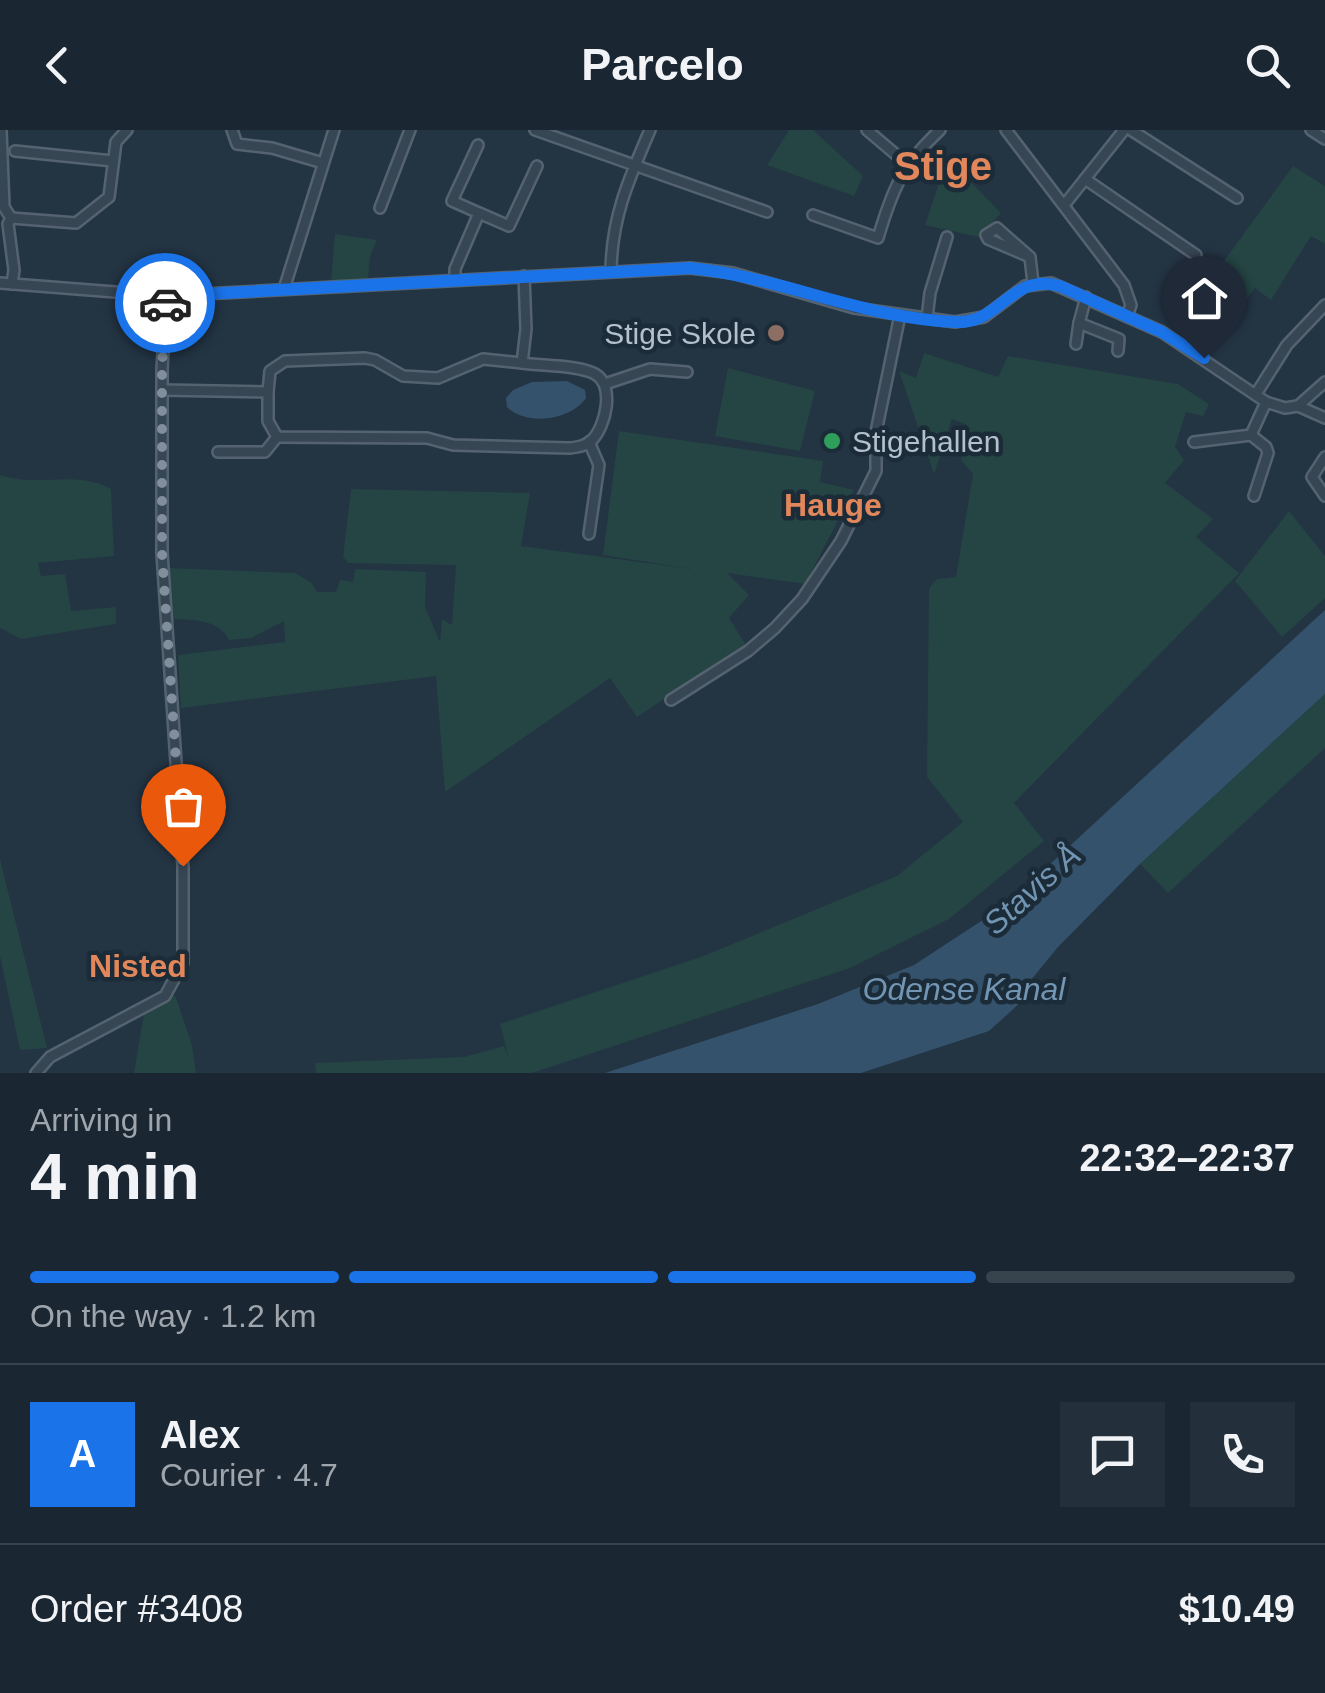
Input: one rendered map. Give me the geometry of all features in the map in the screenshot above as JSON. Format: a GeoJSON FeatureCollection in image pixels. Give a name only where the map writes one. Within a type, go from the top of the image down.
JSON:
{"type":"FeatureCollection","features":[{"type":"Feature","properties":{"kind":"street"},"geometry":{"type":"LineString","coordinates":[[1,130],[4,208],[11,218]]}},
{"type":"Feature","properties":{"kind":"street"},"geometry":{"type":"LineString","coordinates":[[11,218],[76,223],[108,197],[116,142],[127,130]]}},
{"type":"Feature","properties":{"kind":"street"},"geometry":{"type":"LineString","coordinates":[[232,130],[237,144],[272,148],[324,163]]}},
{"type":"Feature","properties":{"kind":"street"},"geometry":{"type":"LineString","coordinates":[[284,289],[334,130]]}},
{"type":"Feature","properties":{"kind":"street"},"geometry":{"type":"LineString","coordinates":[[380,208],[410,130]]}},
{"type":"Feature","properties":{"kind":"street"},"geometry":{"type":"LineString","coordinates":[[535,130],[767,212]]}},
{"type":"Feature","properties":{"kind":"street"},"geometry":{"type":"LineString","coordinates":[[610,270],[617,208],[650,130]]}},
{"type":"Feature","properties":{"kind":"street"},"geometry":{"type":"LineString","coordinates":[[867,130],[907,164]]}},
{"type":"Feature","properties":{"kind":"street"},"geometry":{"type":"LineString","coordinates":[[813,215],[878,238],[890,197],[907,164],[940,130]]}},
{"type":"Feature","properties":{"kind":"street"},"geometry":{"type":"LineString","coordinates":[[1006,130],[1130,295],[1127,316]]}},
{"type":"Feature","properties":{"kind":"street"},"geometry":{"type":"LineString","coordinates":[[1065,204],[1128,130],[1236,198]]}},
{"type":"Feature","properties":{"kind":"street"},"geometry":{"type":"LineString","coordinates":[[1312,130],[1325,139]]}},
{"type":"Feature","properties":{"kind":"street"},"geometry":{"type":"LineString","coordinates":[[478,145],[452,201],[510,226],[537,166]]}},
{"type":"Feature","properties":{"kind":"street"},"geometry":{"type":"LineString","coordinates":[[14,151],[114,161]]}},
{"type":"Feature","properties":{"kind":"street"},"geometry":{"type":"LineString","coordinates":[[1085,179],[1196,255]]}},
{"type":"Feature","properties":{"kind":"street"},"geometry":{"type":"LineString","coordinates":[[455,280],[455,269],[479,213]]}},
{"type":"Feature","properties":{"kind":"street"},"geometry":{"type":"LineString","coordinates":[[11,218],[8,224],[12,284]]}},
{"type":"Feature","properties":{"kind":"street"},"geometry":{"type":"LineString","coordinates":[[1030,258],[988,239],[986,234],[997,228],[1030,258],[1034,284]]}},
{"type":"Feature","properties":{"kind":"street"},"geometry":{"type":"LineString","coordinates":[[927,318],[930,293],[947,237]]}},
{"type":"Feature","properties":{"kind":"street"},"geometry":{"type":"LineString","coordinates":[[0,283],[166,296],[610,270],[718,270],[854,308],[955,322],[984,317],[1018,290],[1051,283],[1185,344],[1266,402],[1285,408],[1298,406],[1325,418]]}},
{"type":"Feature","properties":{"kind":"street"},"geometry":{"type":"LineString","coordinates":[[522,363],[526,330],[524,276]]}},
{"type":"Feature","properties":{"kind":"street"},"geometry":{"type":"LineString","coordinates":[[36,1073],[50,1058],[165,996],[183,963],[183,866],[162,553],[166,296]]}},
{"type":"Feature","properties":{"kind":"street"},"geometry":{"type":"LineString","coordinates":[[1076,344],[1086,298]]}},
{"type":"Feature","properties":{"kind":"street"},"geometry":{"type":"LineString","coordinates":[[1256,394],[1287,346],[1325,305]]}},
{"type":"Feature","properties":{"kind":"street"},"geometry":{"type":"LineString","coordinates":[[672,700],[748,651],[774,628],[802,599],[841,542],[876,471],[876,432],[900,314]]}},
{"type":"Feature","properties":{"kind":"street"},"geometry":{"type":"LineString","coordinates":[[1079,324],[1114,336],[1119,340],[1118,351]]}},
{"type":"Feature","properties":{"kind":"street"},"geometry":{"type":"LineString","coordinates":[[365,358],[412,378],[446,376],[483,359],[593,372],[604,384],[604,416],[591,440],[580,446],[277,437],[268,421],[270,371],[285,361],[365,358]]}},
{"type":"Feature","properties":{"kind":"street"},"geometry":{"type":"LineString","coordinates":[[604,384],[646,369],[687,372]]}},
{"type":"Feature","properties":{"kind":"street"},"geometry":{"type":"LineString","coordinates":[[1298,406],[1325,382]]}},
{"type":"Feature","properties":{"kind":"street"},"geometry":{"type":"LineString","coordinates":[[162,390],[268,392]]}},
{"type":"Feature","properties":{"kind":"street"},"geometry":{"type":"LineString","coordinates":[[1251,436],[1266,402]]}},
{"type":"Feature","properties":{"kind":"street"},"geometry":{"type":"LineString","coordinates":[[1194,442],[1251,436]]}},
{"type":"Feature","properties":{"kind":"street"},"geometry":{"type":"LineString","coordinates":[[1251,436],[1268,453],[1254,496]]}},
{"type":"Feature","properties":{"kind":"street"},"geometry":{"type":"LineString","coordinates":[[218,452],[265,452],[277,437]]}},
{"type":"Feature","properties":{"kind":"street"},"geometry":{"type":"LineString","coordinates":[[590,534],[599,464],[591,440]]}},
{"type":"Feature","properties":{"kind":"street"},"geometry":{"type":"LineString","coordinates":[[1325,457],[1312,477],[1325,496]]}},
{"type":"Feature","properties":{"kind":"green space"},"geometry":{"type":"Polygon","coordinates":[[[789,130],[813,130],[863,176],[854,196],[767,165],[789,130]]]}},
{"type":"Feature","properties":{"kind":"green space"},"geometry":{"type":"Polygon","coordinates":[[[1293,166],[1325,186],[1325,244],[1311,236],[1271,300],[1255,288],[1229,321],[1197,298],[1293,166]]]}},
{"type":"Feature","properties":{"kind":"green space"},"geometry":{"type":"Polygon","coordinates":[[[957,168],[1001,213],[978,237],[925,225],[938,186],[957,168]]]}},
{"type":"Feature","properties":{"kind":"green space"},"geometry":{"type":"Polygon","coordinates":[[[335,234],[377,240],[370,256],[368,279],[331,281],[335,234]]]}},
{"type":"Feature","properties":{"kind":"green space"},"geometry":{"type":"Polygon","coordinates":[[[924,353],[998,377],[1008,356],[1178,384],[1209,404],[1203,416],[1186,412],[1175,447],[1184,460],[1165,483],[1213,519],[1196,537],[1239,573],[1014,803],[1044,841],[949,919],[850,968],[532,1073],[316,1073],[315,1063],[464,1057],[504,1046],[509,1059],[500,1024],[701,957],[897,876],[963,822],[927,777],[929,588],[937,579],[956,577],[973,474],[961,460],[967,425],[952,419],[934,474],[899,371],[916,378],[924,353]]]}},
{"type":"Feature","properties":{"kind":"green space"},"geometry":{"type":"Polygon","coordinates":[[[728,368],[815,391],[800,451],[715,436],[728,368]]]}},
{"type":"Feature","properties":{"kind":"green space"},"geometry":{"type":"Polygon","coordinates":[[[619,431],[823,461],[820,482],[854,490],[805,584],[727,573],[749,595],[729,618],[746,645],[637,717],[610,678],[445,792],[436,676],[181,708],[178,655],[285,642],[284,621],[251,638],[229,640],[211,624],[169,619],[167,568],[295,573],[312,583],[317,592],[336,592],[340,580],[353,582],[355,569],[426,572],[425,607],[440,642],[442,619],[452,625],[456,565],[348,563],[343,557],[351,489],[530,493],[521,546],[692,569],[603,555],[619,431]]]}},
{"type":"Feature","properties":{"kind":"green space"},"geometry":{"type":"Polygon","coordinates":[[[0,475],[28,480],[84,480],[111,489],[114,556],[38,563],[41,576],[65,574],[71,611],[116,607],[116,624],[21,639],[0,628],[0,475]]]}},
{"type":"Feature","properties":{"kind":"green space"},"geometry":{"type":"Polygon","coordinates":[[[1289,511],[1325,556],[1325,598],[1282,637],[1235,581],[1289,511]]]}},
{"type":"Feature","properties":{"kind":"green space"},"geometry":{"type":"Polygon","coordinates":[[[1325,694],[1325,748],[1168,893],[1140,864],[1325,694]]]}},
{"type":"Feature","properties":{"kind":"green space"},"geometry":{"type":"Polygon","coordinates":[[[0,859],[47,1048],[20,1050],[0,956],[0,859]]]}},
{"type":"Feature","properties":{"kind":"green space"},"geometry":{"type":"Polygon","coordinates":[[[175,995],[192,1045],[196,1073],[134,1073],[144,1013],[175,995]]]}},
{"type":"Feature","properties":{"kind":"water"},"geometry":{"type":"Polygon","coordinates":[[[567,381],[585,390],[586,398],[570,412],[536,419],[507,407],[506,398],[513,390],[532,382],[567,381]]]}},
{"type":"Feature","properties":{"kind":"water","name":"Odense Kanal"},"geometry":{"type":"Polygon","coordinates":[[[1325,610],[1325,694],[1140,864],[1058,947],[1022,991],[1020,1003],[989,1031],[861,1073],[605,1073],[818,1004],[914,965],[995,912],[1034,879],[1325,610]]]}},
{"type":"Feature","properties":{"kind":"way so far"},"geometry":{"type":"LineString","coordinates":[[165,303],[162,553],[183,866]]}},
{"type":"Feature","properties":{"kind":"place","name":"Stige Skole"},"geometry":{"type":"Point","coordinates":[776,333]}},
{"type":"Feature","properties":{"kind":"place","name":"Stigehallen"},"geometry":{"type":"Point","coordinates":[832,441]}},
{"type":"Feature","properties":{"kind":"district","name":"Stige"},"geometry":{"type":"Point","coordinates":[943,166]}},
{"type":"Feature","properties":{"kind":"district","name":"Hauge"},"geometry":{"type":"Point","coordinates":[833,505]}},
{"type":"Feature","properties":{"kind":"district","name":"Nisted"},"geometry":{"type":"Point","coordinates":[138,966]}},
{"type":"Feature","properties":{"kind":"route"},"geometry":{"type":"LineString","coordinates":[[165,303],[166,296],[690,268],[732,273],[854,308],[966,322],[984,317],[1018,290],[1042,282],[1060,286],[1162,332],[1204,358]]}},
{"type":"Feature","properties":{"kind":"water label","name":"Stavis Å"},"geometry":{"type":"Point","coordinates":[1032,889]}}]}
